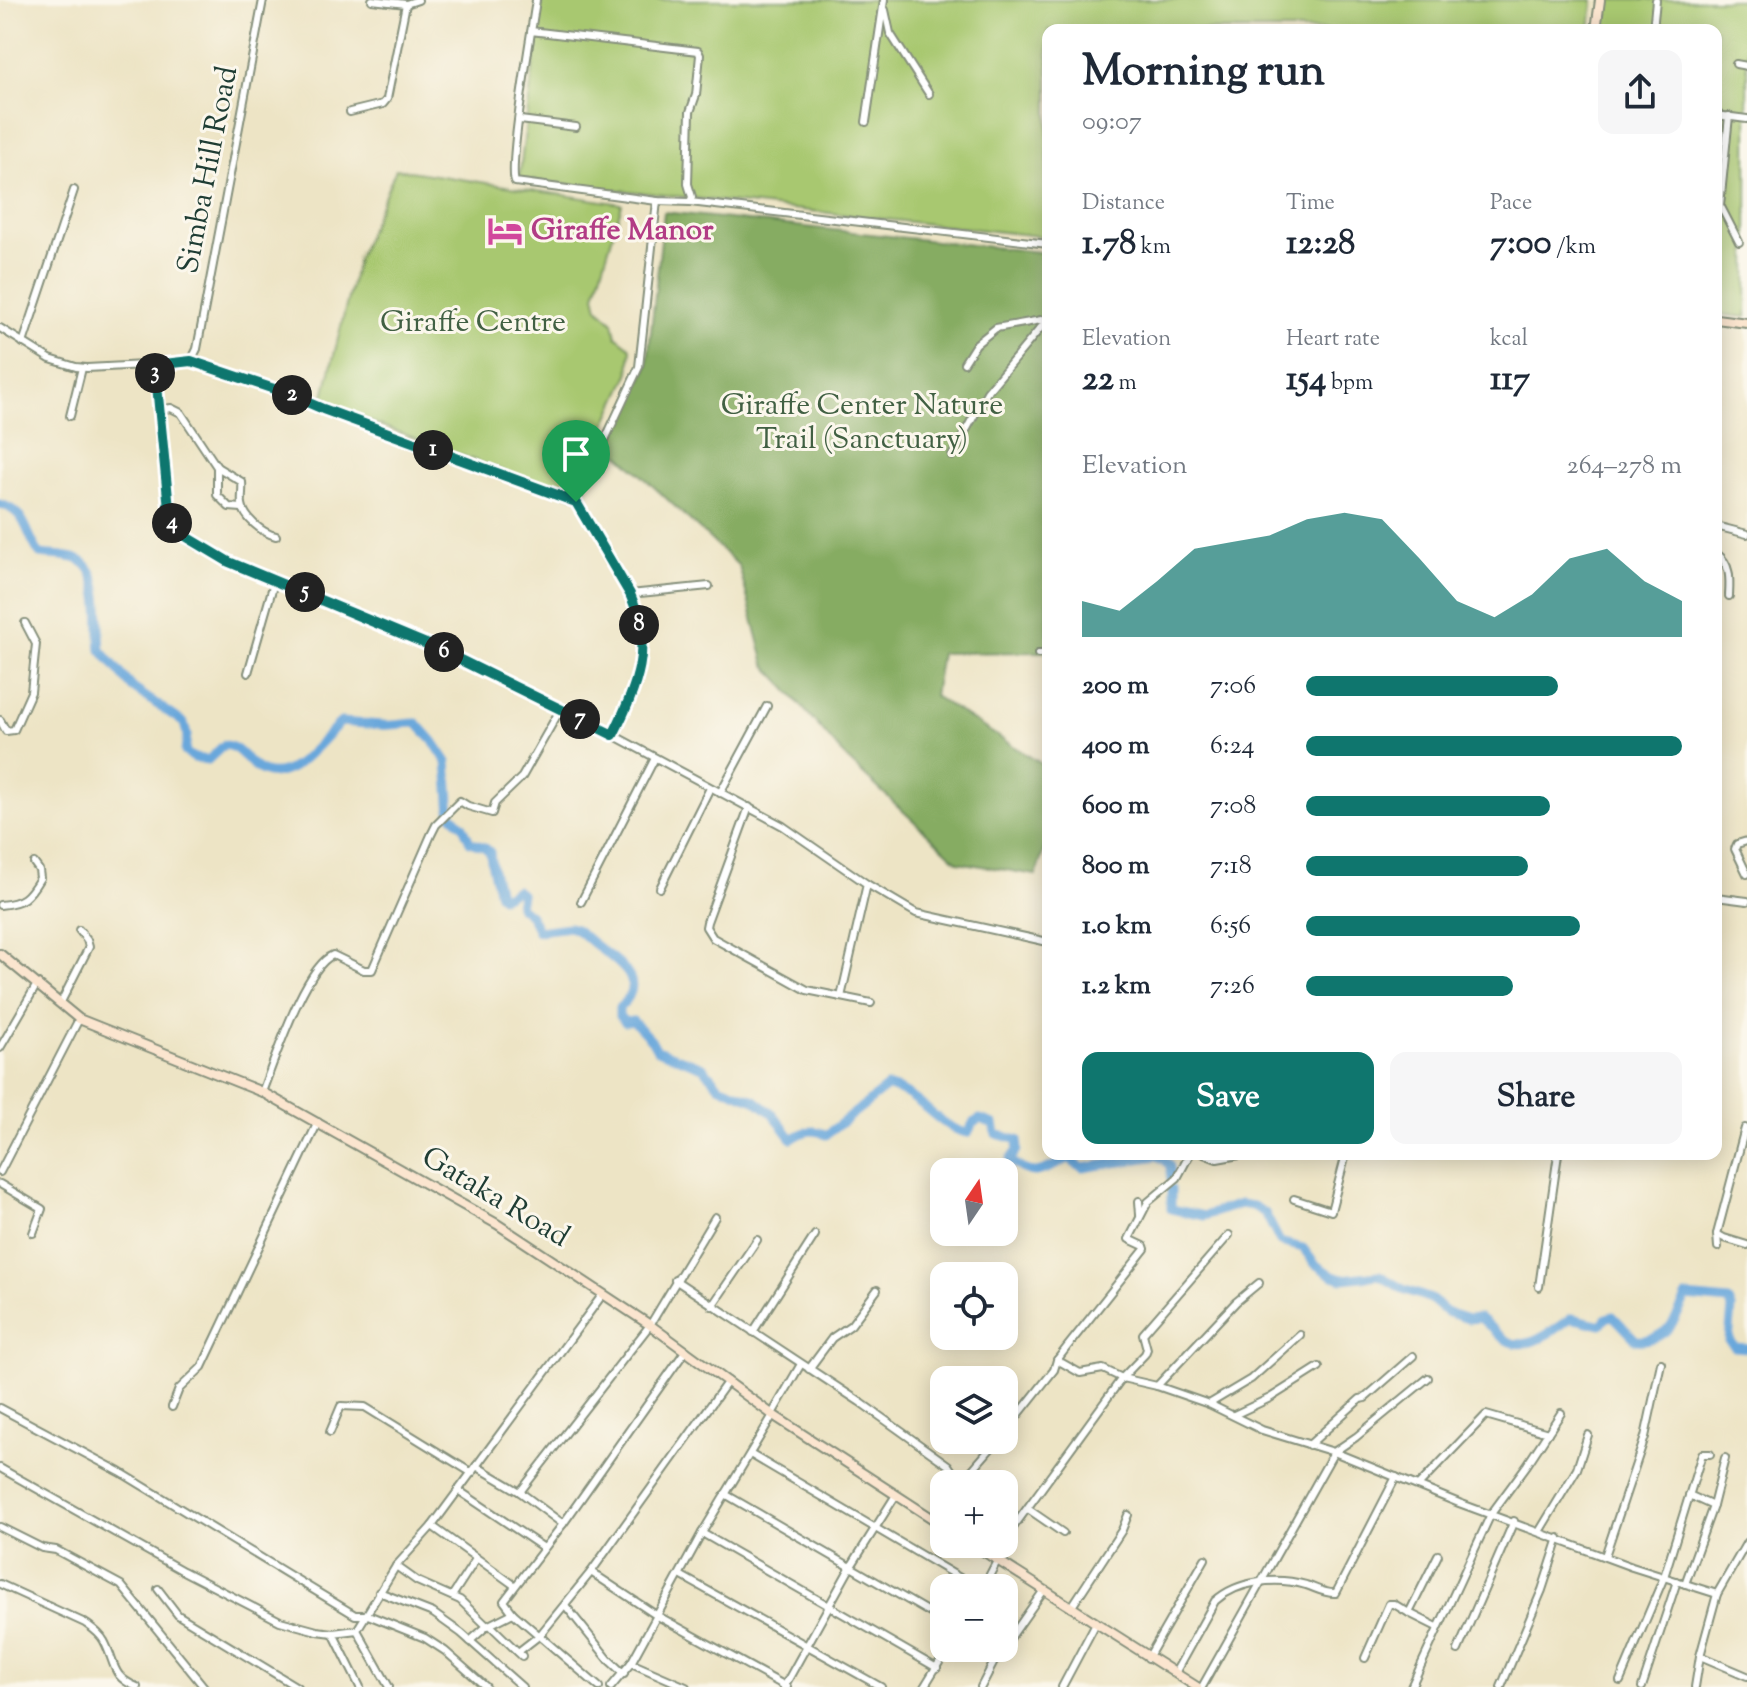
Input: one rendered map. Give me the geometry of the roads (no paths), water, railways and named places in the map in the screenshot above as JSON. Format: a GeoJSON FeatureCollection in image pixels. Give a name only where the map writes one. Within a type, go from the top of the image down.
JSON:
{"type":"FeatureCollection","features":[{"type":"Feature","properties":{"kind":"street","name":"Simba Hill Road"},"geometry":{"type":"LineString","coordinates":[[191,361],[197,349],[263,0]]}},
{"type":"Feature","properties":{"kind":"street"},"geometry":{"type":"LineString","coordinates":[[372,0],[406,4],[418,0]]}},
{"type":"Feature","properties":{"kind":"street"},"geometry":{"type":"LineString","coordinates":[[536,0],[513,179],[518,183],[1042,243]]}},
{"type":"Feature","properties":{"kind":"street"},"geometry":{"type":"LineString","coordinates":[[885,0],[890,33],[929,94]]}},
{"type":"Feature","properties":{"kind":"street"},"geometry":{"type":"LineString","coordinates":[[866,122],[885,0]]}},
{"type":"Feature","properties":{"kind":"street"},"geometry":{"type":"LineString","coordinates":[[1597,24],[1600,0]]}},
{"type":"Feature","properties":{"kind":"street"},"geometry":{"type":"LineString","coordinates":[[1654,24],[1656,0]]}},
{"type":"Feature","properties":{"kind":"street"},"geometry":{"type":"LineString","coordinates":[[350,112],[383,104],[387,99],[406,4]]}},
{"type":"Feature","properties":{"kind":"street"},"geometry":{"type":"LineString","coordinates":[[531,31],[698,51],[696,95],[690,112],[690,202]]}},
{"type":"Feature","properties":{"kind":"street"},"geometry":{"type":"LineString","coordinates":[[1736,64],[1747,66]]}},
{"type":"Feature","properties":{"kind":"street"},"geometry":{"type":"LineString","coordinates":[[1722,115],[1747,119]]}},
{"type":"Feature","properties":{"kind":"street"},"geometry":{"type":"LineString","coordinates":[[1722,185],[1729,116]]}},
{"type":"Feature","properties":{"kind":"street"},"geometry":{"type":"LineString","coordinates":[[520,120],[576,127]]}},
{"type":"Feature","properties":{"kind":"street"},"geometry":{"type":"LineString","coordinates":[[23,343],[74,190]]}},
{"type":"Feature","properties":{"kind":"street"},"geometry":{"type":"LineString","coordinates":[[576,502],[639,367],[657,201]]}},
{"type":"Feature","properties":{"kind":"street"},"geometry":{"type":"LineString","coordinates":[[1722,209],[1739,242]]}},
{"type":"Feature","properties":{"kind":"street"},"geometry":{"type":"LineString","coordinates":[[1722,320],[1747,323]]}},
{"type":"Feature","properties":{"kind":"street"},"geometry":{"type":"LineString","coordinates":[[964,363],[976,344],[996,328],[1004,324],[1042,321]]}},
{"type":"Feature","properties":{"kind":"street"},"geometry":{"type":"LineString","coordinates":[[952,456],[987,392],[1042,326]]}},
{"type":"Feature","properties":{"kind":"street"},"geometry":{"type":"LineString","coordinates":[[0,328],[50,359],[82,368],[191,361],[286,393],[337,415],[576,502],[630,594],[640,626],[640,674],[613,735]]}},
{"type":"Feature","properties":{"kind":"street"},"geometry":{"type":"LineString","coordinates":[[155,365],[169,508],[177,531],[229,562],[436,648],[613,735],[807,841],[867,884],[916,913],[1042,940]]}},
{"type":"Feature","properties":{"kind":"street"},"geometry":{"type":"LineString","coordinates":[[70,416],[82,368]]}},
{"type":"Feature","properties":{"kind":"street"},"geometry":{"type":"LineString","coordinates":[[159,410],[171,408],[181,413],[217,467],[242,482],[242,508],[260,530],[276,536]]}},
{"type":"Feature","properties":{"kind":"street"},"geometry":{"type":"LineString","coordinates":[[217,467],[217,495],[229,507],[242,508]]}},
{"type":"Feature","properties":{"kind":"street"},"geometry":{"type":"LineString","coordinates":[[1722,528],[1747,534]]}},
{"type":"Feature","properties":{"kind":"street"},"geometry":{"type":"LineString","coordinates":[[1722,558],[1729,573],[1729,596]]}},
{"type":"Feature","properties":{"kind":"street"},"geometry":{"type":"LineString","coordinates":[[248,673],[275,579]]}},
{"type":"Feature","properties":{"kind":"street"},"geometry":{"type":"LineString","coordinates":[[630,594],[709,586]]}},
{"type":"Feature","properties":{"kind":"street"},"geometry":{"type":"LineString","coordinates":[[0,720],[6,731],[14,730],[31,692],[36,644],[25,623]]}},
{"type":"Feature","properties":{"kind":"street"},"geometry":{"type":"LineString","coordinates":[[720,793],[767,706]]}},
{"type":"Feature","properties":{"kind":"street"},"geometry":{"type":"LineString","coordinates":[[262,1092],[299,1000],[317,968],[325,958],[333,955],[369,971],[375,967],[431,835],[461,801],[492,813],[495,803],[522,777],[560,710]]}},
{"type":"Feature","properties":{"kind":"street"},"geometry":{"type":"LineString","coordinates":[[581,902],[655,758]]}},
{"type":"Feature","properties":{"kind":"street"},"geometry":{"type":"LineString","coordinates":[[660,888],[710,788]]}},
{"type":"Feature","properties":{"kind":"street"},"geometry":{"type":"LineString","coordinates":[[749,807],[707,922],[708,932],[713,938],[807,990],[871,1003]]}},
{"type":"Feature","properties":{"kind":"street"},"geometry":{"type":"LineString","coordinates":[[1747,841],[1737,844],[1735,849],[1747,874]]}},
{"type":"Feature","properties":{"kind":"street"},"geometry":{"type":"LineString","coordinates":[[0,905],[18,903],[24,899],[40,878],[34,863]]}},
{"type":"Feature","properties":{"kind":"street"},"geometry":{"type":"LineString","coordinates":[[841,997],[867,884]]}},
{"type":"Feature","properties":{"kind":"street"},"geometry":{"type":"LineString","coordinates":[[1722,898],[1747,901]]}},
{"type":"Feature","properties":{"kind":"street"},"geometry":{"type":"LineString","coordinates":[[60,1004],[89,947],[79,930]]}},
{"type":"Feature","properties":{"kind":"street","name":"Gataka Road"},"geometry":{"type":"LineString","coordinates":[[0,954],[79,1019],[262,1092],[497,1224],[650,1325],[773,1414],[930,1516]]}},
{"type":"Feature","properties":{"kind":"street"},"geometry":{"type":"LineString","coordinates":[[0,1048],[36,986]]}},
{"type":"Feature","properties":{"kind":"street"},"geometry":{"type":"LineString","coordinates":[[0,1172],[3,1158],[79,1019]]}},
{"type":"Feature","properties":{"kind":"street"},"geometry":{"type":"LineString","coordinates":[[1718,1247],[1717,1234],[1747,1120]]}},
{"type":"Feature","properties":{"kind":"street"},"geometry":{"type":"LineString","coordinates":[[172,1407],[179,1389],[202,1367],[318,1122]]}},
{"type":"Feature","properties":{"kind":"street"},"geometry":{"type":"LineString","coordinates":[[1018,1415],[1054,1370],[1057,1360],[1145,1249],[1129,1239],[1130,1233],[1151,1198],[1177,1178],[1187,1160]]}},
{"type":"Feature","properties":{"kind":"street"},"geometry":{"type":"LineString","coordinates":[[1294,1199],[1331,1211],[1344,1160]]}},
{"type":"Feature","properties":{"kind":"street"},"geometry":{"type":"LineString","coordinates":[[1539,1287],[1557,1160]]}},
{"type":"Feature","properties":{"kind":"street"},"geometry":{"type":"LineString","coordinates":[[0,1184],[41,1206],[42,1213],[33,1233]]}},
{"type":"Feature","properties":{"kind":"street"},"geometry":{"type":"LineString","coordinates":[[1139,1201],[1140,1215]]}},
{"type":"Feature","properties":{"kind":"street"},"geometry":{"type":"LineString","coordinates":[[520,1492],[650,1325],[715,1217]]}},
{"type":"Feature","properties":{"kind":"street"},"geometry":{"type":"LineString","coordinates":[[1717,1234],[1747,1245]]}},
{"type":"Feature","properties":{"kind":"street"},"geometry":{"type":"LineString","coordinates":[[753,1332],[815,1235]]}},
{"type":"Feature","properties":{"kind":"street"},"geometry":{"type":"LineString","coordinates":[[1018,1522],[1122,1378],[1146,1351],[1143,1334],[1229,1235]]}},
{"type":"Feature","properties":{"kind":"street"},"geometry":{"type":"LineString","coordinates":[[712,1306],[757,1240]]}},
{"type":"Feature","properties":{"kind":"street"},"geometry":{"type":"LineString","coordinates":[[675,1280],[809,1369],[951,1470]]}},
{"type":"Feature","properties":{"kind":"street"},"geometry":{"type":"LineString","coordinates":[[1157,1386],[1259,1283]]}},
{"type":"Feature","properties":{"kind":"street"},"geometry":{"type":"LineString","coordinates":[[809,1369],[832,1338],[851,1325],[877,1290]]}},
{"type":"Feature","properties":{"kind":"street"},"geometry":{"type":"LineString","coordinates":[[0,1468],[183,1571],[280,1621],[333,1633],[357,1630],[396,1566],[432,1526],[603,1294]]}},
{"type":"Feature","properties":{"kind":"street"},"geometry":{"type":"LineString","coordinates":[[1209,1404],[1251,1379],[1300,1335]]}},
{"type":"Feature","properties":{"kind":"street"},"geometry":{"type":"LineString","coordinates":[[599,1687],[513,1613],[504,1601],[563,1524],[686,1350]]}},
{"type":"Feature","properties":{"kind":"street"},"geometry":{"type":"LineString","coordinates":[[1309,1445],[1413,1356]]}},
{"type":"Feature","properties":{"kind":"street"},"geometry":{"type":"LineString","coordinates":[[1057,1360],[1080,1373],[1103,1369],[1122,1378],[1209,1404],[1262,1430],[1334,1452],[1539,1532],[1717,1594]]}},
{"type":"Feature","properties":{"kind":"street"},"geometry":{"type":"LineString","coordinates":[[1605,1556],[1645,1437],[1661,1363]]}},
{"type":"Feature","properties":{"kind":"street"},"geometry":{"type":"LineString","coordinates":[[611,1687],[631,1663],[702,1533],[801,1364]]}},
{"type":"Feature","properties":{"kind":"street"},"geometry":{"type":"LineString","coordinates":[[1234,1415],[1270,1398],[1319,1367]]}},
{"type":"Feature","properties":{"kind":"street"},"geometry":{"type":"LineString","coordinates":[[987,1574],[994,1559],[1148,1658],[1199,1687],[1334,1452],[1428,1378]]}},
{"type":"Feature","properties":{"kind":"street"},"geometry":{"type":"LineString","coordinates":[[396,1566],[417,1581],[471,1608],[520,1654],[540,1635],[591,1572],[728,1381]]}},
{"type":"Feature","properties":{"kind":"street"},"geometry":{"type":"LineString","coordinates":[[330,1432],[341,1406],[363,1407],[520,1492],[563,1524]]}},
{"type":"Feature","properties":{"kind":"street"},"geometry":{"type":"LineString","coordinates":[[0,1408],[120,1472],[355,1615],[368,1615],[436,1644],[486,1687]]}},
{"type":"Feature","properties":{"kind":"street"},"geometry":{"type":"LineString","coordinates":[[1411,1687],[1491,1514],[1561,1413]]}},
{"type":"Feature","properties":{"kind":"street"},"geometry":{"type":"LineString","coordinates":[[1418,1486],[1486,1415],[1548,1433]]}},
{"type":"Feature","properties":{"kind":"street"},"geometry":{"type":"LineString","coordinates":[[1539,1532],[1577,1469],[1588,1435]]}},
{"type":"Feature","properties":{"kind":"street"},"geometry":{"type":"LineString","coordinates":[[1620,1681],[1664,1577],[1702,1453],[1710,1454]]}},
{"type":"Feature","properties":{"kind":"street"},"geometry":{"type":"LineString","coordinates":[[750,1454],[956,1574]]}},
{"type":"Feature","properties":{"kind":"street"},"geometry":{"type":"LineString","coordinates":[[972,1470],[986,1454]]}},
{"type":"Feature","properties":{"kind":"street"},"geometry":{"type":"LineString","coordinates":[[1642,1687],[1713,1506],[1725,1458]]}},
{"type":"Feature","properties":{"kind":"street"},"geometry":{"type":"LineString","coordinates":[[1175,1673],[1215,1601],[1236,1588],[1262,1581],[1295,1583],[1336,1593],[1396,1477]]}},
{"type":"Feature","properties":{"kind":"street"},"geometry":{"type":"LineString","coordinates":[[458,1490],[544,1548]]}},
{"type":"Feature","properties":{"kind":"street"},"geometry":{"type":"LineString","coordinates":[[725,1494],[930,1613]]}},
{"type":"Feature","properties":{"kind":"street"},"geometry":{"type":"LineString","coordinates":[[591,1572],[656,1615],[785,1687],[850,1568],[896,1495]]}},
{"type":"Feature","properties":{"kind":"street"},"geometry":{"type":"LineString","coordinates":[[1689,1495],[1713,1506]]}},
{"type":"Feature","properties":{"kind":"street"},"geometry":{"type":"LineString","coordinates":[[1028,1509],[1063,1533]]}},
{"type":"Feature","properties":{"kind":"street"},"geometry":{"type":"LineString","coordinates":[[1071,1608],[1122,1530],[1128,1515]]}},
{"type":"Feature","properties":{"kind":"street"},"geometry":{"type":"LineString","coordinates":[[1458,1650],[1514,1521]]}},
{"type":"Feature","properties":{"kind":"street"},"geometry":{"type":"LineString","coordinates":[[432,1526],[514,1585]]}},
{"type":"Feature","properties":{"kind":"street"},"geometry":{"type":"LineString","coordinates":[[0,1527],[15,1536],[56,1550],[121,1585],[204,1687]]}},
{"type":"Feature","properties":{"kind":"street"},"geometry":{"type":"LineString","coordinates":[[702,1533],[937,1668]]}},
{"type":"Feature","properties":{"kind":"street"},"geometry":{"type":"LineString","coordinates":[[1501,1687],[1542,1590],[1559,1538]]}},
{"type":"Feature","properties":{"kind":"street"},"geometry":{"type":"LineString","coordinates":[[1695,1687],[1717,1594],[1747,1542]]}},
{"type":"Feature","properties":{"kind":"street"},"geometry":{"type":"LineString","coordinates":[[1409,1613],[1438,1555]]}},
{"type":"Feature","properties":{"kind":"street"},"geometry":{"type":"LineString","coordinates":[[452,1596],[476,1559]]}},
{"type":"Feature","properties":{"kind":"street"},"geometry":{"type":"LineString","coordinates":[[1148,1658],[1205,1559]]}},
{"type":"Feature","properties":{"kind":"street"},"geometry":{"type":"LineString","coordinates":[[680,1575],[881,1687]]}},
{"type":"Feature","properties":{"kind":"street"},"geometry":{"type":"LineString","coordinates":[[0,1584],[96,1631],[104,1641],[119,1677],[137,1687]]}},
{"type":"Feature","properties":{"kind":"street"},"geometry":{"type":"LineString","coordinates":[[158,1589],[178,1615],[297,1687]]}},
{"type":"Feature","properties":{"kind":"street"},"geometry":{"type":"LineString","coordinates":[[981,1687],[995,1660],[1044,1590]]}},
{"type":"Feature","properties":{"kind":"street"},"geometry":{"type":"LineString","coordinates":[[379,1592],[433,1613],[522,1687]]}},
{"type":"Feature","properties":{"kind":"street"},"geometry":{"type":"LineString","coordinates":[[1365,1658],[1389,1604],[1437,1627]]}},
{"type":"Feature","properties":{"kind":"street"},"geometry":{"type":"LineString","coordinates":[[565,1605],[624,1674]]}},
{"type":"Feature","properties":{"kind":"street"},"geometry":{"type":"LineString","coordinates":[[470,1641],[513,1613]]}},
{"type":"Feature","properties":{"kind":"street"},"geometry":{"type":"LineString","coordinates":[[1062,1687],[1096,1623]]}},
{"type":"Feature","properties":{"kind":"street"},"geometry":{"type":"LineString","coordinates":[[357,1630],[389,1687]]}},
{"type":"Feature","properties":{"kind":"street"},"geometry":{"type":"LineString","coordinates":[[333,1633],[360,1687]]}},
{"type":"Feature","properties":{"kind":"street"},"geometry":{"type":"LineString","coordinates":[[1700,1656],[1747,1676]]}},
{"type":"Feature","properties":{"kind":"street"},"geometry":{"type":"LineString","coordinates":[[924,1687],[940,1662]]}},
{"type":"Feature","properties":{"kind":"street"},"geometry":{"type":"LineString","coordinates":[[631,1663],[686,1687]]}},
{"type":"Feature","properties":{"kind":"waterway"},"geometry":{"type":"LineString","coordinates":[[0,504],[21,518],[40,554],[75,558],[87,566],[97,588],[101,650],[133,688],[184,723],[187,735],[185,752],[194,758],[208,760],[224,745],[237,750],[267,773],[279,773],[302,760],[341,722],[386,725],[417,723],[447,762],[451,814],[463,826],[470,842],[490,852],[499,894],[502,897],[516,890],[521,894],[519,906],[530,915],[538,931],[575,929],[612,958],[631,980],[632,989],[619,1008],[619,1016],[625,1022],[633,1021],[657,1050],[703,1067],[719,1086],[755,1100],[773,1114],[792,1139],[809,1131],[826,1135],[887,1087],[909,1095],[957,1130],[968,1133],[973,1123],[980,1119],[994,1124],[996,1134],[1018,1140],[1017,1150],[1010,1160],[1027,1171],[1042,1171],[1066,1160]]}},
{"type":"Feature","properties":{"kind":"waterway"},"geometry":{"type":"LineString","coordinates":[[1074,1160],[1074,1163],[1083,1168],[1132,1160]]}},
{"type":"Feature","properties":{"kind":"waterway"},"geometry":{"type":"LineString","coordinates":[[1165,1160],[1171,1170],[1171,1179]]}},
{"type":"Feature","properties":{"kind":"waterway"},"geometry":{"type":"LineString","coordinates":[[1171,1189],[1171,1209],[1204,1216],[1240,1204],[1253,1206],[1265,1213],[1280,1242],[1303,1248],[1315,1264],[1333,1276],[1342,1279],[1379,1275],[1403,1289],[1431,1299],[1446,1312],[1468,1319],[1480,1318],[1502,1338],[1514,1343],[1531,1342],[1571,1318],[1601,1325],[1606,1318],[1613,1316],[1636,1340],[1655,1338],[1668,1329],[1686,1297],[1729,1301],[1732,1308],[1729,1341],[1735,1347],[1747,1348]]}},
{"type":"Feature","properties":{"kind":"place","name":"Giraffe Manor"},"geometry":{"type":"Point","coordinates":[505,231]}},
{"type":"Feature","properties":{"kind":"park label","name":"Giraffe Centre"},"geometry":{"type":"Point","coordinates":[473,323]}},
{"type":"Feature","properties":{"kind":"park label","name":"Giraffe Center Nature Trail (Sanctuary)"},"geometry":{"type":"Point","coordinates":[862,423]}}]}
